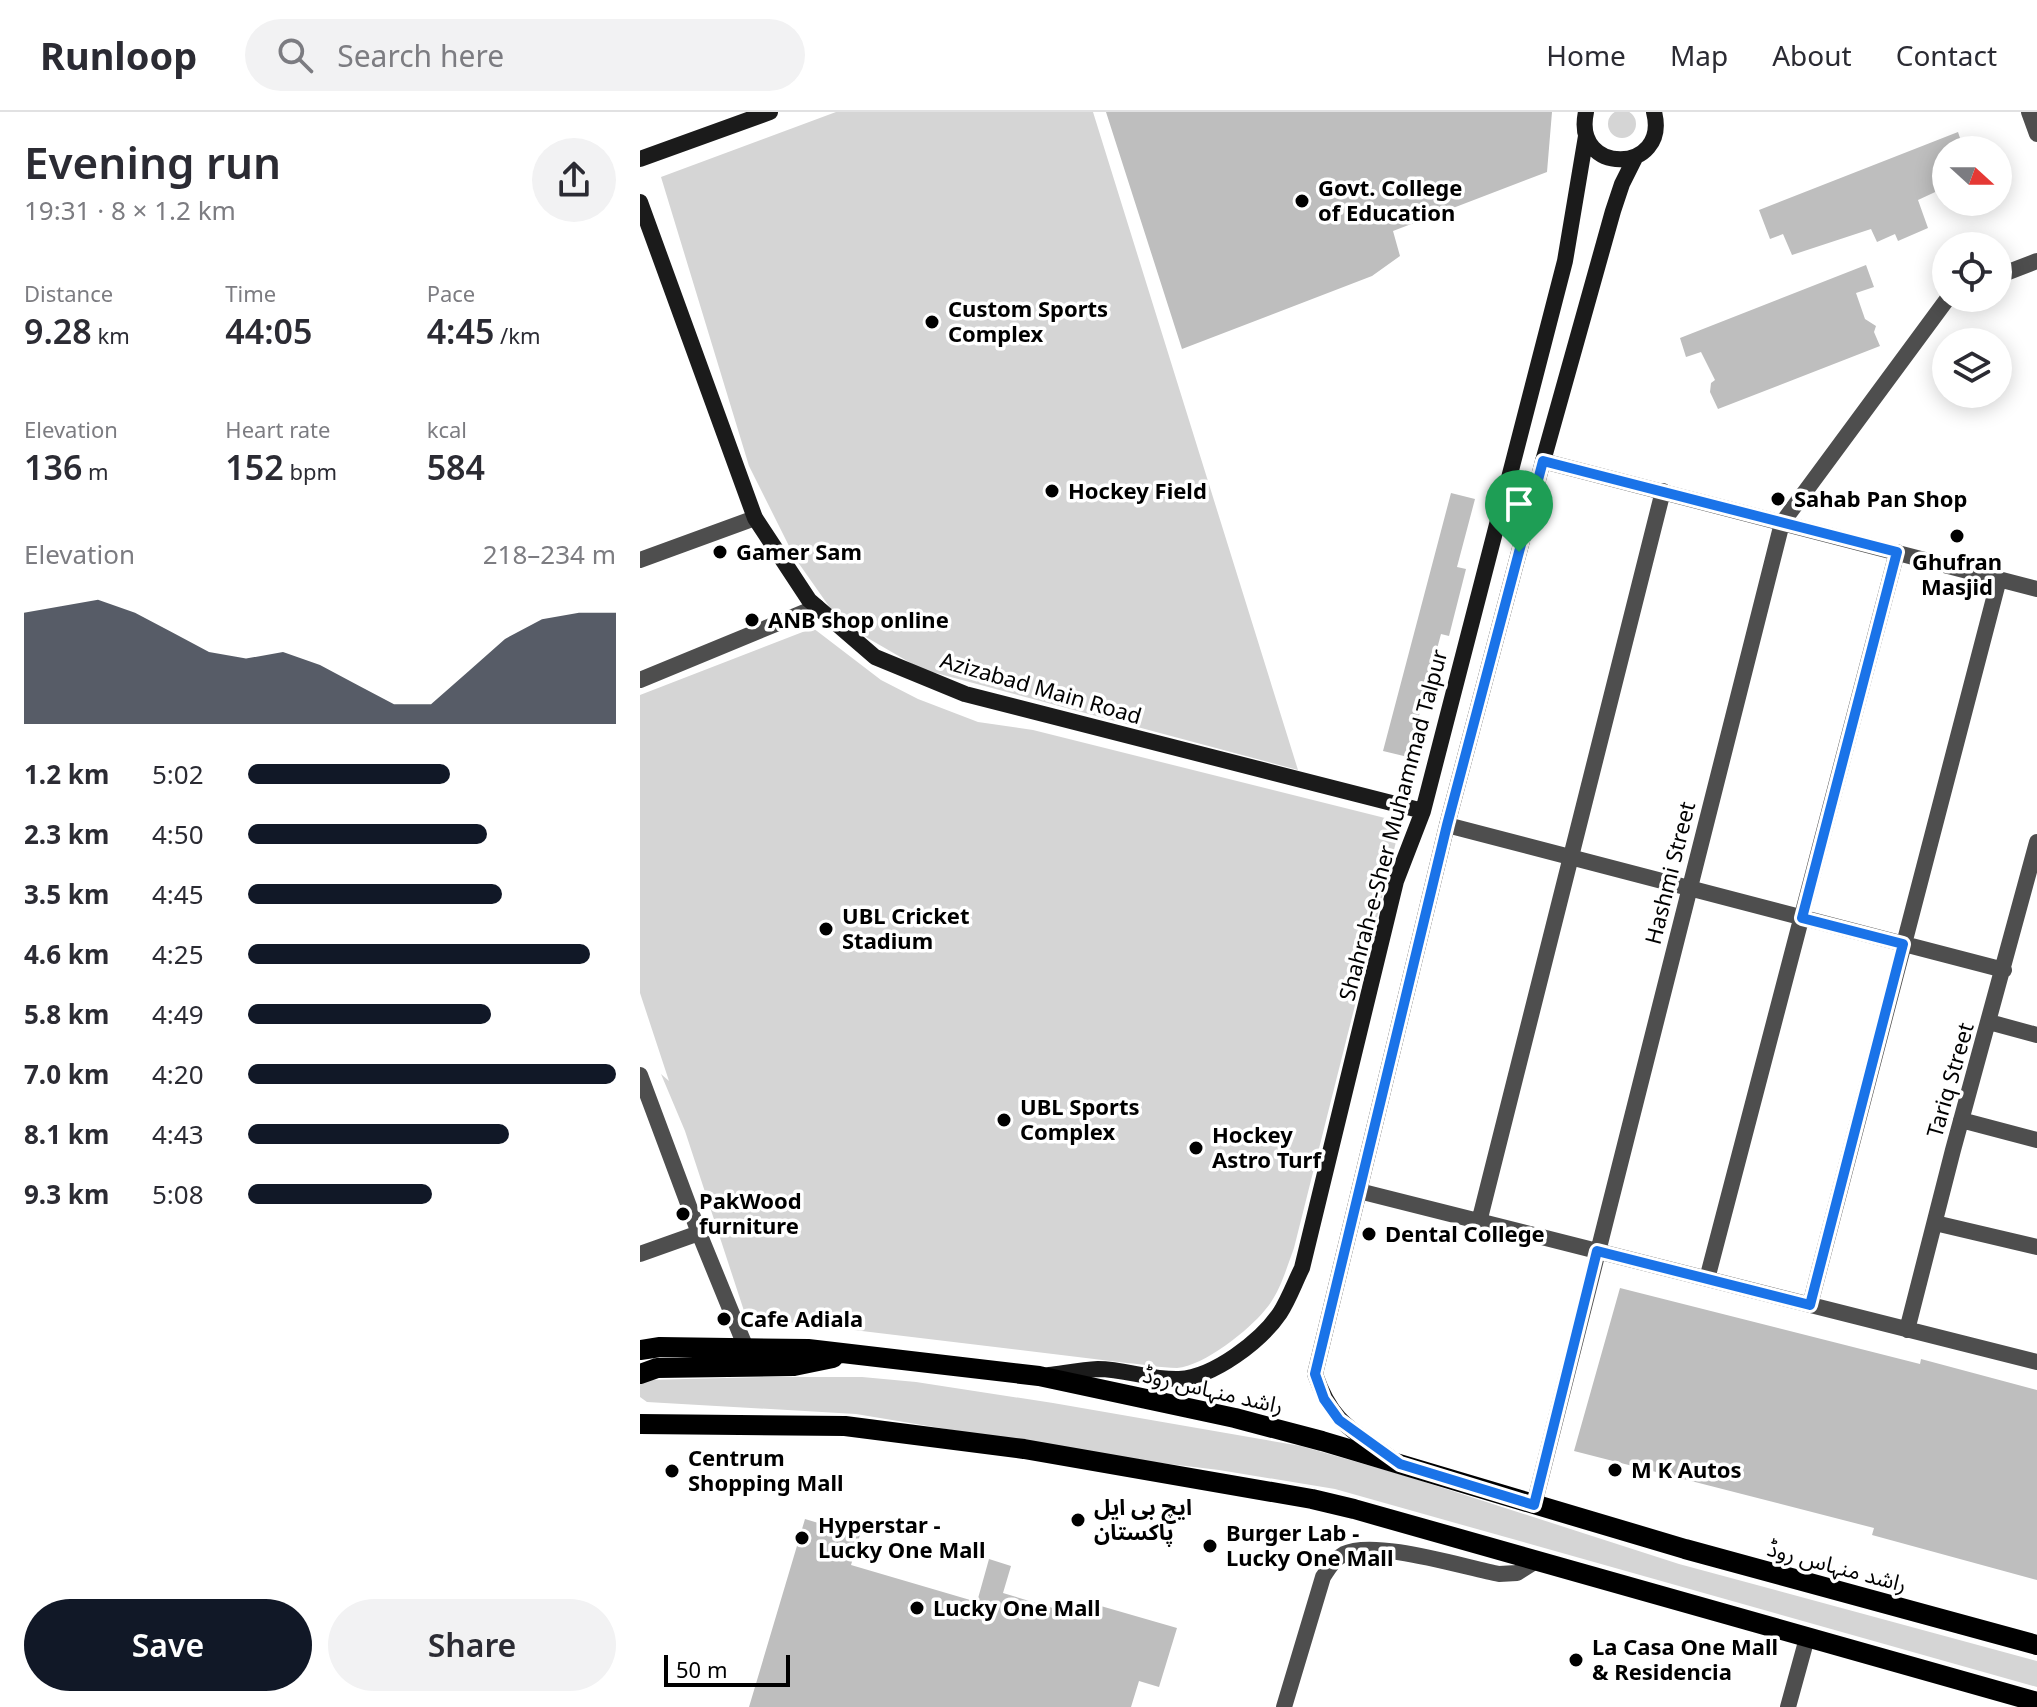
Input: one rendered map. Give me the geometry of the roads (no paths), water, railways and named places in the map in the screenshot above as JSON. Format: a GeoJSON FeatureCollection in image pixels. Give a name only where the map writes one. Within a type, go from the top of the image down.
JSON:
{"type":"FeatureCollection","features":[{"type":"Feature","properties":{"kind":"main road"},"geometry":{"type":"LineString","coordinates":[[640,159],[770,112]]}},
{"type":"Feature","properties":{"kind":"main road","name":"Shahrah-e-Sher Muhammad Talpur"},"geometry":{"type":"LineString","coordinates":[[1039,1376],[1101,1369],[1181,1379],[1205,1372],[1228,1360],[1257,1338],[1281,1312],[1302,1268],[1396,881],[1423,811],[1565,261],[1586,136],[1586,112]]}},
{"type":"Feature","properties":{"kind":"main road"},"geometry":{"type":"LineString","coordinates":[[1654,112],[1655,133]]}},
{"type":"Feature","properties":{"kind":"main road"},"geometry":{"type":"LineString","coordinates":[[1400,1464],[1339,1420],[1324,1399],[1315,1374],[1447,825],[1613,211],[1635,158],[1650,143],[1671,112]]}},
{"type":"Feature","properties":{"kind":"main road"},"geometry":{"type":"LineString","coordinates":[[1586,136],[1600,154],[1610,158],[1635,158]]}},
{"type":"Feature","properties":{"kind":"main road","name":"Azizabad Main Road"},"geometry":{"type":"LineString","coordinates":[[640,202],[755,518],[809,600],[875,657],[965,694],[1423,811]]}},
{"type":"Feature","properties":{"kind":"main road","name":"راشد منہاس روڈ"},"geometry":{"type":"LineString","coordinates":[[640,1350],[660,1347],[808,1349],[1039,1376],[1276,1427],[1534,1505],[2037,1647]]}},
{"type":"Feature","properties":{"kind":"main road"},"geometry":{"type":"LineString","coordinates":[[640,1374],[657,1368],[794,1366],[849,1354]]}},
{"type":"Feature","properties":{"kind":"main road"},"geometry":{"type":"LineString","coordinates":[[643,1421],[845,1426],[1024,1449],[1312,1499],[2037,1700]]}},
{"type":"Feature","properties":{"kind":"street"},"geometry":{"type":"LineString","coordinates":[[2012,271],[2037,261]]}},
{"type":"Feature","properties":{"kind":"street","name":"Hashmi Street"},"geometry":{"type":"LineString","coordinates":[[1534,1505],[1782,523],[1938,312]]}},
{"type":"Feature","properties":{"kind":"street"},"geometry":{"type":"LineString","coordinates":[[1543,461],[2037,589]]}},
{"type":"Feature","properties":{"kind":"street"},"geometry":{"type":"LineString","coordinates":[[1479,1222],[1663,491]]}},
{"type":"Feature","properties":{"kind":"street"},"geometry":{"type":"LineString","coordinates":[[640,560],[755,518]]}},
{"type":"Feature","properties":{"kind":"street"},"geometry":{"type":"LineString","coordinates":[[1707,1279],[1897,552]]}},
{"type":"Feature","properties":{"kind":"street"},"geometry":{"type":"LineString","coordinates":[[1810,1305],[1999,579]]}},
{"type":"Feature","properties":{"kind":"street"},"geometry":{"type":"LineString","coordinates":[[640,680],[817,607]]}},
{"type":"Feature","properties":{"kind":"street"},"geometry":{"type":"LineString","coordinates":[[1447,825],[2004,970]]}},
{"type":"Feature","properties":{"kind":"street","name":"Tariq Street"},"geometry":{"type":"LineString","coordinates":[[1907,1330],[2037,842]]}},
{"type":"Feature","properties":{"kind":"street"},"geometry":{"type":"LineString","coordinates":[[1989,1022],[2037,1035]]}},
{"type":"Feature","properties":{"kind":"street"},"geometry":{"type":"LineString","coordinates":[[640,1075],[746,1348]]}},
{"type":"Feature","properties":{"kind":"street"},"geometry":{"type":"LineString","coordinates":[[1961,1120],[2037,1140]]}},
{"type":"Feature","properties":{"kind":"street"},"geometry":{"type":"LineString","coordinates":[[1359,1191],[2037,1362]]}},
{"type":"Feature","properties":{"kind":"street"},"geometry":{"type":"LineString","coordinates":[[1935,1223],[2037,1247]]}},
{"type":"Feature","properties":{"kind":"street"},"geometry":{"type":"LineString","coordinates":[[640,1254],[699,1233]]}},
{"type":"Feature","properties":{"kind":"street"},"geometry":{"type":"LineString","coordinates":[[1284,1707],[1323,1577],[1333,1561],[1346,1553],[1377,1548],[1499,1574],[1517,1573],[1536,1561]]}},
{"type":"Feature","properties":{"kind":"street"},"geometry":{"type":"LineString","coordinates":[[1788,1707],[1807,1638]]}},
{"type":"Feature","properties":{"kind":"place","name":"Govt. College of Education"},"geometry":{"type":"Point","coordinates":[1302,201]}},
{"type":"Feature","properties":{"kind":"place","name":"Custom Sports Complex"},"geometry":{"type":"Point","coordinates":[932,322]}},
{"type":"Feature","properties":{"kind":"place","name":"Hockey Field"},"geometry":{"type":"Point","coordinates":[1052,491]}},
{"type":"Feature","properties":{"kind":"place","name":"Sahab Pan Shop"},"geometry":{"type":"Point","coordinates":[1778,499]}},
{"type":"Feature","properties":{"kind":"place","name":"Ghufran Masjid"},"geometry":{"type":"Point","coordinates":[1957,536]}},
{"type":"Feature","properties":{"kind":"place","name":"Gamer Sam"},"geometry":{"type":"Point","coordinates":[720,552]}},
{"type":"Feature","properties":{"kind":"place","name":"ANB shop online"},"geometry":{"type":"Point","coordinates":[752,620]}},
{"type":"Feature","properties":{"kind":"place","name":"UBL Cricket Stadium"},"geometry":{"type":"Point","coordinates":[826,929]}},
{"type":"Feature","properties":{"kind":"place","name":"UBL Sports Complex"},"geometry":{"type":"Point","coordinates":[1004,1120]}},
{"type":"Feature","properties":{"kind":"place","name":"Hockey Astro Turf"},"geometry":{"type":"Point","coordinates":[1196,1148]}},
{"type":"Feature","properties":{"kind":"place","name":"PakWood furniture"},"geometry":{"type":"Point","coordinates":[683,1214]}},
{"type":"Feature","properties":{"kind":"place","name":"Dental College"},"geometry":{"type":"Point","coordinates":[1369,1234]}},
{"type":"Feature","properties":{"kind":"place","name":"Cafe Adiala"},"geometry":{"type":"Point","coordinates":[724,1319]}},
{"type":"Feature","properties":{"kind":"place","name":"M K Autos"},"geometry":{"type":"Point","coordinates":[1615,1470]}},
{"type":"Feature","properties":{"kind":"place","name":"Centrum Shopping Mall"},"geometry":{"type":"Point","coordinates":[672,1471]}},
{"type":"Feature","properties":{"kind":"place","name":"ایچ بی ایل پاکستان"},"geometry":{"type":"Point","coordinates":[1078,1520]}},
{"type":"Feature","properties":{"kind":"place","name":"Hyperstar - Lucky One Mall"},"geometry":{"type":"Point","coordinates":[802,1538]}},
{"type":"Feature","properties":{"kind":"place","name":"Burger Lab - Lucky One Mall"},"geometry":{"type":"Point","coordinates":[1210,1546]}},
{"type":"Feature","properties":{"kind":"place","name":"Lucky One Mall"},"geometry":{"type":"Point","coordinates":[917,1608]}},
{"type":"Feature","properties":{"kind":"place","name":"La Casa One Mall & Residencia"},"geometry":{"type":"Point","coordinates":[1576,1660]}}]}
